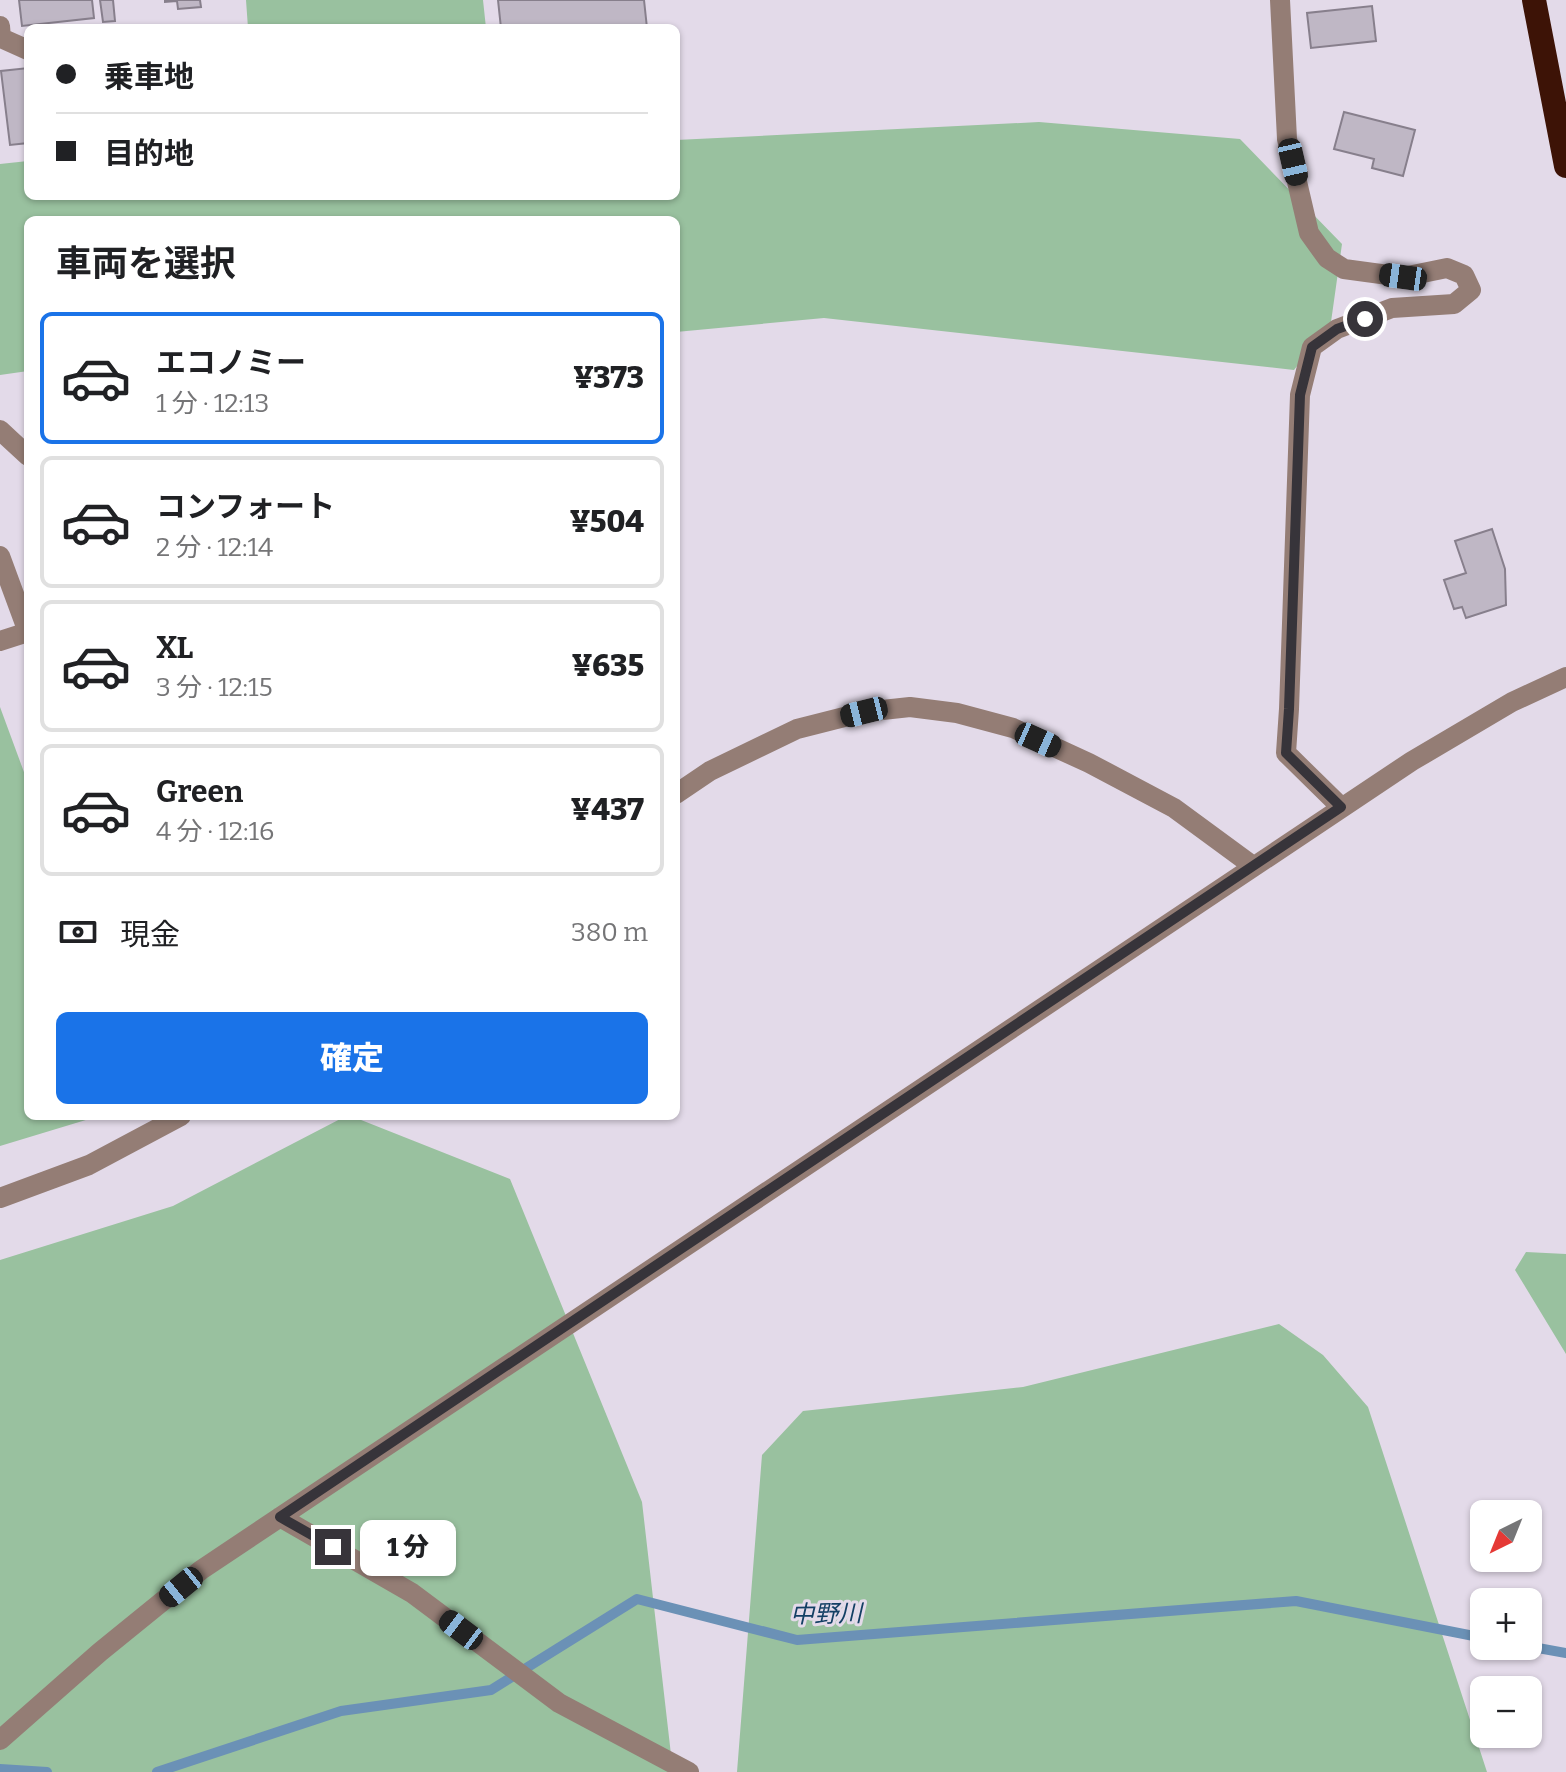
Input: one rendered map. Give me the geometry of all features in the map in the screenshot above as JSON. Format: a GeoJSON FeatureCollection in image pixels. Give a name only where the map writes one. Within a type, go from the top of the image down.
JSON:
{"type":"FeatureCollection","features":[{"type":"Feature","properties":{"kind":"highway"},"geometry":{"type":"LineString","coordinates":[[1534,0],[1566,166]]}},
{"type":"Feature","properties":{"kind":"street"},"geometry":{"type":"LineString","coordinates":[[1280,0],[1287,139],[1309,233],[1327,258],[1344,269],[1403,277],[1447,268],[1464,275],[1471,290],[1454,304],[1392,308],[1337,329],[1312,347],[1300,395],[1286,753],[1341,807]]}},
{"type":"Feature","properties":{"kind":"street"},"geometry":{"type":"LineString","coordinates":[[0,26],[1,38],[24,48]]}},
{"type":"Feature","properties":{"kind":"street"},"geometry":{"type":"LineString","coordinates":[[0,430],[24,452]]}},
{"type":"Feature","properties":{"kind":"street"},"geometry":{"type":"LineString","coordinates":[[2,569],[24,622]]}},
{"type":"Feature","properties":{"kind":"street"},"geometry":{"type":"LineString","coordinates":[[0,641],[24,633]]}},
{"type":"Feature","properties":{"kind":"street"},"geometry":{"type":"LineString","coordinates":[[0,1740],[100,1652],[201,1570],[1341,807],[1487,716],[1562,678]]}},
{"type":"Feature","properties":{"kind":"street"},"geometry":{"type":"LineString","coordinates":[[680,791],[710,771],[797,729],[864,712],[910,707],[957,713],[1013,728],[1089,763],[1174,808],[1253,866]]}},
{"type":"Feature","properties":{"kind":"street"},"geometry":{"type":"LineString","coordinates":[[0,1198],[89,1165],[173,1120]]}},
{"type":"Feature","properties":{"kind":"street"},"geometry":{"type":"LineString","coordinates":[[280,1517],[412,1593],[559,1703],[689,1772]]}},
{"type":"Feature","properties":{"kind":"green space"},"geometry":{"type":"Polygon","coordinates":[[[246,0],[483,0],[486,24],[248,24],[246,0]]]}},
{"type":"Feature","properties":{"kind":"green space"},"geometry":{"type":"Polygon","coordinates":[[[1039,122],[1240,139],[1342,244],[1331,322],[1294,370],[824,318],[680,332],[680,216],[24,216],[24,372],[0,375],[0,164],[24,161],[24,200],[680,200],[680,140],[1039,122]]]}},
{"type":"Feature","properties":{"kind":"green space"},"geometry":{"type":"Polygon","coordinates":[[[0,707],[24,772],[24,1120],[86,1120],[0,1146],[0,707]]]}},
{"type":"Feature","properties":{"kind":"green space"},"geometry":{"type":"Polygon","coordinates":[[[338,1120],[361,1120],[510,1179],[642,1502],[673,1772],[0,1772],[0,1260],[173,1206],[338,1120]]]}},
{"type":"Feature","properties":{"kind":"green space"},"geometry":{"type":"Polygon","coordinates":[[[1526,1252],[1566,1254],[1566,1354],[1515,1270],[1526,1252]]]}},
{"type":"Feature","properties":{"kind":"green space"},"geometry":{"type":"Polygon","coordinates":[[[1279,1324],[1323,1355],[1368,1407],[1470,1720],[1470,1748],[1479,1748],[1487,1772],[737,1772],[762,1455],[803,1411],[1023,1387],[1279,1324]]]}},
{"type":"Feature","properties":{"kind":"building"},"geometry":{"type":"Polygon","coordinates":[[[19,0],[92,0],[94,18],[22,26],[19,0]]]}},
{"type":"Feature","properties":{"kind":"building"},"geometry":{"type":"Polygon","coordinates":[[[100,0],[113,0],[115,21],[103,22],[100,0]]]}},
{"type":"Feature","properties":{"kind":"building"},"geometry":{"type":"Polygon","coordinates":[[[165,0],[200,0],[201,7],[178,9],[177,1],[165,0]]]}},
{"type":"Feature","properties":{"kind":"building"},"geometry":{"type":"Polygon","coordinates":[[[498,0],[644,0],[647,24],[501,24],[498,0]]]}},
{"type":"Feature","properties":{"kind":"building"},"geometry":{"type":"Polygon","coordinates":[[[1372,6],[1376,41],[1311,48],[1307,13],[1372,6]]]}},
{"type":"Feature","properties":{"kind":"building"},"geometry":{"type":"Polygon","coordinates":[[[24,68],[24,143],[10,145],[1,71],[24,68]]]}},
{"type":"Feature","properties":{"kind":"building"},"geometry":{"type":"Polygon","coordinates":[[[1344,112],[1415,130],[1403,176],[1372,168],[1374,159],[1334,149],[1344,112]]]}},
{"type":"Feature","properties":{"kind":"building"},"geometry":{"type":"Polygon","coordinates":[[[1492,529],[1505,569],[1506,605],[1466,618],[1462,607],[1454,609],[1444,580],[1466,573],[1455,541],[1492,529]]]}},
{"type":"Feature","properties":{"kind":"waterway","name":"中野川"},"geometry":{"type":"LineString","coordinates":[[157,1772],[341,1711],[491,1690],[637,1599],[797,1640],[1296,1601],[1470,1635]]}},
{"type":"Feature","properties":{"kind":"waterway","name":"中野川"},"geometry":{"type":"LineString","coordinates":[[1542,1649],[1566,1653]]}},
{"type":"Feature","properties":{"kind":"waterway","name":"中野川"},"geometry":{"type":"LineString","coordinates":[[0,1769],[47,1772]]}},
{"type":"Feature","properties":{"kind":"route"},"geometry":{"type":"LineString","coordinates":[[333,1547],[280,1517],[1341,807],[1286,753],[1300,395],[1312,347],[1337,329],[1365,319]]}}]}
